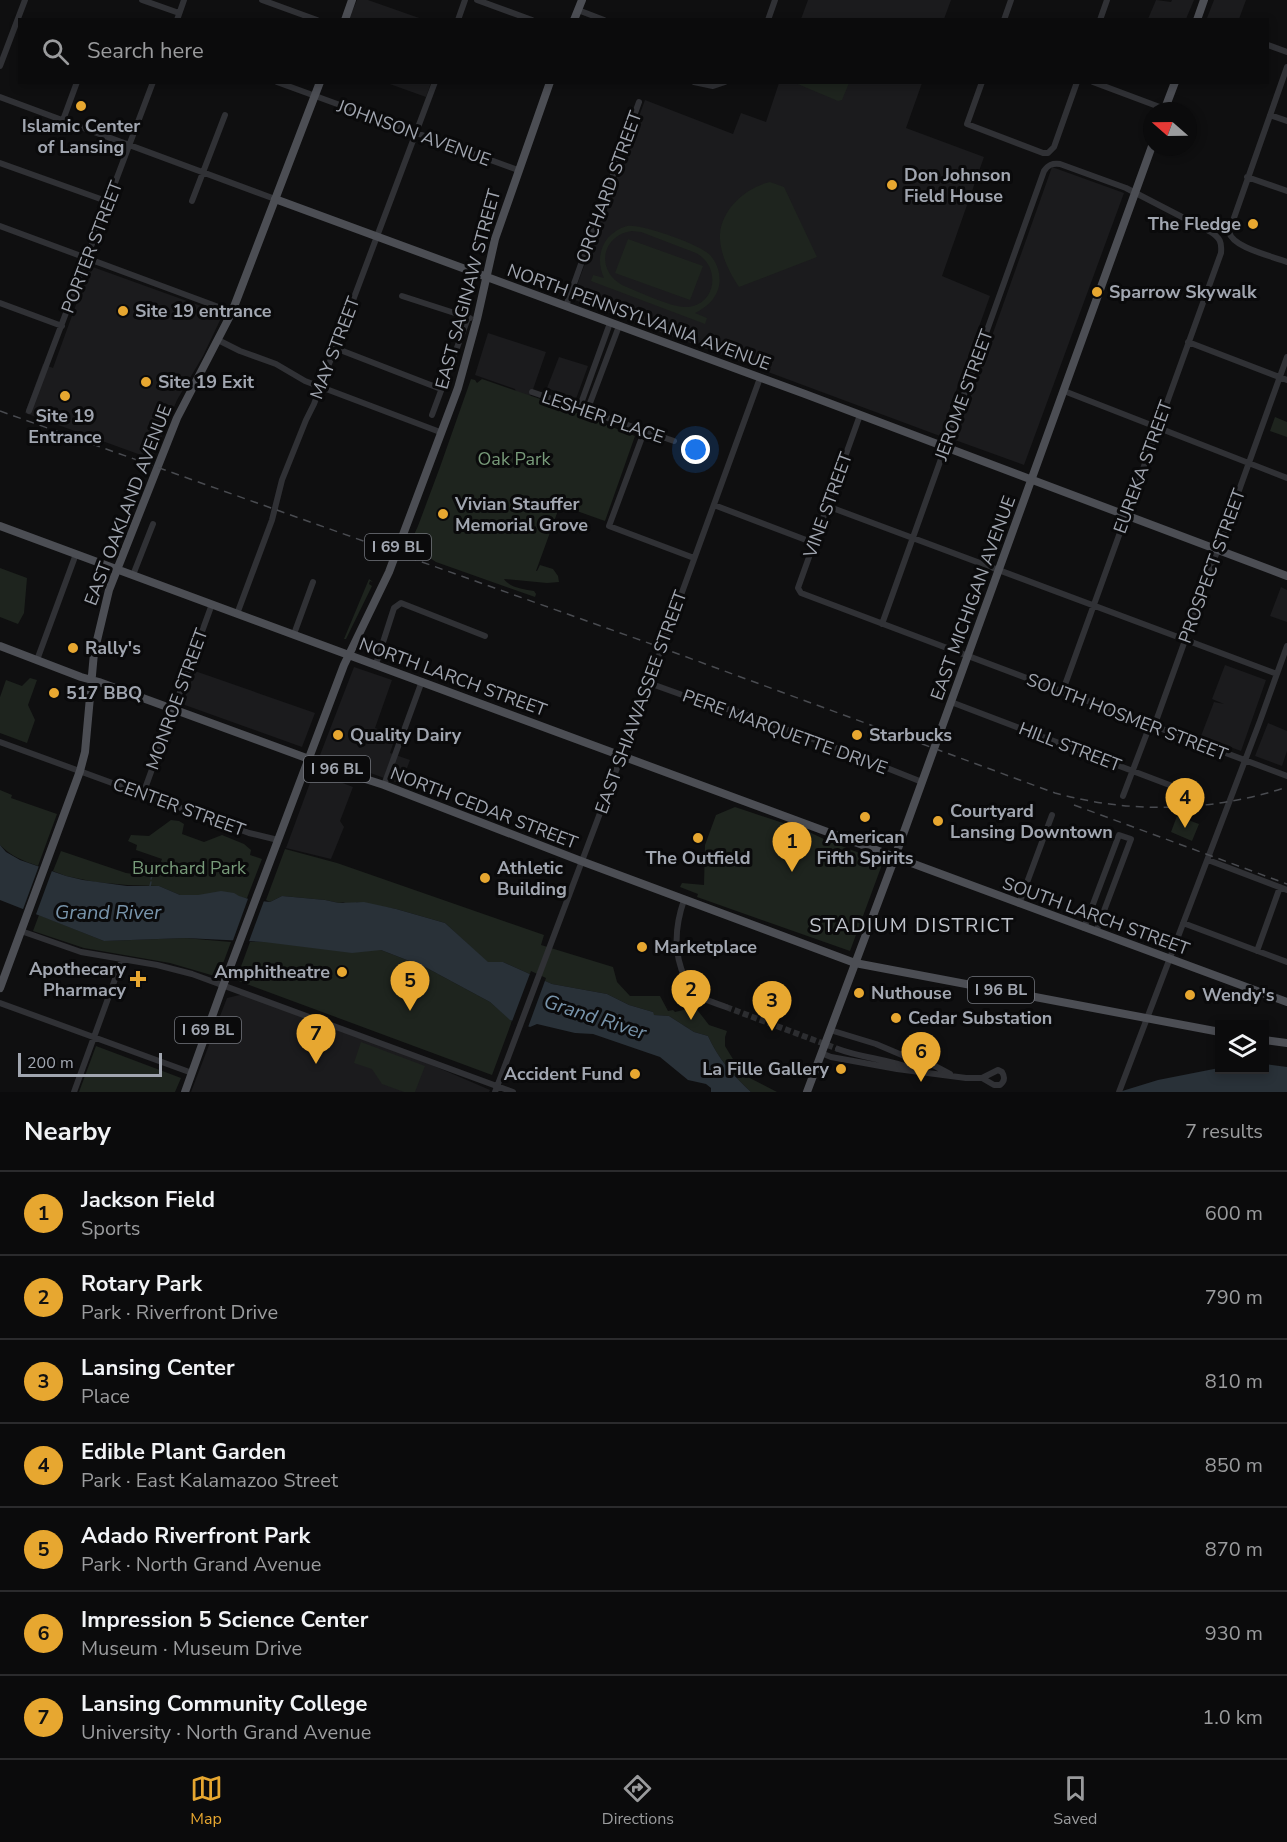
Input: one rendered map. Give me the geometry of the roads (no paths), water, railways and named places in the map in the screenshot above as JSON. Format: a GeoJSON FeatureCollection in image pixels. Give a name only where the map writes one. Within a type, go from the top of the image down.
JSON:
{"type":"FeatureCollection","features":[{"type":"Feature","properties":{"kind":"main road"},"geometry":{"type":"LineString","coordinates":[[346,18],[352,0]]}},
{"type":"Feature","properties":{"kind":"main road"},"geometry":{"type":"LineString","coordinates":[[575,18],[582,0]]}},
{"type":"Feature","properties":{"kind":"main road"},"geometry":{"type":"LineString","coordinates":[[1198,18],[1204,0]]}},
{"type":"Feature","properties":{"kind":"main road","name":"EAST OAKLAND AVENUE"},"geometry":{"type":"LineString","coordinates":[[0,987],[80,771],[85,752],[91,679],[99,626],[109,590],[177,418],[232,312],[320,84]]}},
{"type":"Feature","properties":{"kind":"main road","name":"EAST SAGINAW STREET"},"geometry":{"type":"LineString","coordinates":[[192,1073],[349,655],[388,572],[458,388],[477,319],[495,239],[549,84]]}},
{"type":"Feature","properties":{"kind":"main road"},"geometry":{"type":"LineString","coordinates":[[1168,102],[1174,84]]}},
{"type":"Feature","properties":{"kind":"main road","name":"EAST MICHIGAN AVENUE"},"geometry":{"type":"LineString","coordinates":[[807,1092],[895,857],[1149,156]]}},
{"type":"Feature","properties":{"kind":"main road","name":"NORTH PENNSYLVANIA AVENUE"},"geometry":{"type":"LineString","coordinates":[[275,199],[487,276],[1287,576]]}},
{"type":"Feature","properties":{"kind":"main road","name":"NORTH LARCH STREET"},"geometry":{"type":"LineString","coordinates":[[0,526],[895,857]]}},
{"type":"Feature","properties":{"kind":"main road","name":"NORTH CEDAR STREET"},"geometry":{"type":"LineString","coordinates":[[0,646],[384,785],[855,963]]}},
{"type":"Feature","properties":{"kind":"main road","name":"SOUTH LARCH STREET"},"geometry":{"type":"LineString","coordinates":[[895,857],[1287,1002]]}},
{"type":"Feature","properties":{"kind":"main road","name":"I 96 BL"},"geometry":{"type":"LineString","coordinates":[[855,963],[1215,1031]]}},
{"type":"Feature","properties":{"kind":"main road"},"geometry":{"type":"LineString","coordinates":[[1269,1040],[1286,1042]]}},
{"type":"Feature","properties":{"kind":"main road","name":"I 69 BL"},"geometry":{"type":"LineString","coordinates":[[185,1092],[192,1073]]}},
{"type":"Feature","properties":{"kind":"street"},"geometry":{"type":"LineString","coordinates":[[0,66],[2,53],[25,0]]}},
{"type":"Feature","properties":{"kind":"street"},"geometry":{"type":"LineString","coordinates":[[142,0],[178,16],[184,0]]}},
{"type":"Feature","properties":{"kind":"street"},"geometry":{"type":"LineString","coordinates":[[262,0],[312,18]]}},
{"type":"Feature","properties":{"kind":"street"},"geometry":{"type":"LineString","coordinates":[[459,18],[465,0]]}},
{"type":"Feature","properties":{"kind":"street"},"geometry":{"type":"LineString","coordinates":[[477,0],[526,18]]}},
{"type":"Feature","properties":{"kind":"street"},"geometry":{"type":"LineString","coordinates":[[769,18],[775,0]]}},
{"type":"Feature","properties":{"kind":"street"},"geometry":{"type":"LineString","coordinates":[[1005,18],[1011,0]]}},
{"type":"Feature","properties":{"kind":"street"},"geometry":{"type":"LineString","coordinates":[[1101,18],[1107,0]]}},
{"type":"Feature","properties":{"kind":"street"},"geometry":{"type":"LineString","coordinates":[[578,10],[599,18]]}},
{"type":"Feature","properties":{"kind":"street"},"geometry":{"type":"LineString","coordinates":[[1269,45],[1287,52]]}},
{"type":"Feature","properties":{"kind":"street"},"geometry":{"type":"LineString","coordinates":[[1287,67],[1229,227],[1230,236],[1237,243],[1287,262]]}},
{"type":"Feature","properties":{"kind":"street"},"geometry":{"type":"LineString","coordinates":[[63,120],[76,84]]}},
{"type":"Feature","properties":{"kind":"street","name":"PORTER STREET"},"geometry":{"type":"LineString","coordinates":[[29,411],[152,84]]}},
{"type":"Feature","properties":{"kind":"street","name":"JOHNSON AVENUE"},"geometry":{"type":"LineString","coordinates":[[282,84],[518,170]]}},
{"type":"Feature","properties":{"kind":"street","name":"MAY STREET"},"geometry":{"type":"LineString","coordinates":[[237,614],[272,520],[282,480],[335,348],[434,84]]}},
{"type":"Feature","properties":{"kind":"street"},"geometry":{"type":"LineString","coordinates":[[701,84],[713,86],[719,84]]}},
{"type":"Feature","properties":{"kind":"street"},"geometry":{"type":"LineString","coordinates":[[981,84],[967,124],[1048,153],[1054,147],[1076,84]]}},
{"type":"Feature","properties":{"kind":"street"},"geometry":{"type":"LineString","coordinates":[[1098,84],[1144,102]]}},
{"type":"Feature","properties":{"kind":"street","name":"NORTH PENNSYLVANIA AVENUE"},"geometry":{"type":"LineString","coordinates":[[0,97],[275,199]]}},
{"type":"Feature","properties":{"kind":"street","name":"ORCHARD STREET"},"geometry":{"type":"LineString","coordinates":[[566,306],[639,102]]}},
{"type":"Feature","properties":{"kind":"street"},"geometry":{"type":"LineString","coordinates":[[192,201],[225,115]]}},
{"type":"Feature","properties":{"kind":"street"},"geometry":{"type":"LineString","coordinates":[[1270,115],[1287,121]]}},
{"type":"Feature","properties":{"kind":"street"},"geometry":{"type":"LineString","coordinates":[[0,163],[109,202]]}},
{"type":"Feature","properties":{"kind":"street","name":"JEROME STREET"},"geometry":{"type":"LineString","coordinates":[[882,624],[1044,171],[1052,163],[1060,164],[1136,192]]}},
{"type":"Feature","properties":{"kind":"street"},"geometry":{"type":"LineString","coordinates":[[1247,177],[1287,191]]}},
{"type":"Feature","properties":{"kind":"street","name":"EUREKA STREET"},"geometry":{"type":"LineString","coordinates":[[1062,693],[1221,253],[1221,240],[1211,232],[1136,192]]}},
{"type":"Feature","properties":{"kind":"street"},"geometry":{"type":"LineString","coordinates":[[0,226],[232,312]]}},
{"type":"Feature","properties":{"kind":"street"},"geometry":{"type":"LineString","coordinates":[[402,296],[477,319]]}},
{"type":"Feature","properties":{"kind":"street"},"geometry":{"type":"LineString","coordinates":[[0,303],[62,326]]}},
{"type":"Feature","properties":{"kind":"street"},"geometry":{"type":"LineString","coordinates":[[432,415],[468,318]]}},
{"type":"Feature","properties":{"kind":"street"},"geometry":{"type":"LineString","coordinates":[[579,409],[610,323]]}},
{"type":"Feature","properties":{"kind":"street"},"geometry":{"type":"LineString","coordinates":[[588,411],[619,326]]}},
{"type":"Feature","properties":{"kind":"street"},"geometry":{"type":"LineString","coordinates":[[218,340],[276,364],[305,381],[440,432]]}},
{"type":"Feature","properties":{"kind":"street"},"geometry":{"type":"LineString","coordinates":[[1188,342],[1287,380]]}},
{"type":"Feature","properties":{"kind":"street"},"geometry":{"type":"LineString","coordinates":[[335,348],[441,388]]}},
{"type":"Feature","properties":{"kind":"street","name":"PROSPECT STREET"},"geometry":{"type":"LineString","coordinates":[[1123,796],[1150,725],[1156,721],[1287,357]]}},
{"type":"Feature","properties":{"kind":"street","name":"EAST SHIAWASSEE STREET"},"geometry":{"type":"LineString","coordinates":[[496,1089],[649,683],[760,378]]}},
{"type":"Feature","properties":{"kind":"street"},"geometry":{"type":"LineString","coordinates":[[1064,391],[1287,478]]}},
{"type":"Feature","properties":{"kind":"street","name":"LESHER PLACE"},"geometry":{"type":"LineString","coordinates":[[532,392],[674,441]]}},
{"type":"Feature","properties":{"kind":"street","name":"VINE STREET"},"geometry":{"type":"LineString","coordinates":[[801,593],[798,588],[860,415]]}},
{"type":"Feature","properties":{"kind":"street"},"geometry":{"type":"LineString","coordinates":[[644,432],[609,526],[694,558]]}},
{"type":"Feature","properties":{"kind":"street"},"geometry":{"type":"LineString","coordinates":[[714,505],[814,543]]}},
{"type":"Feature","properties":{"kind":"street"},"geometry":{"type":"LineString","coordinates":[[828,506],[1277,675]]}},
{"type":"Feature","properties":{"kind":"street"},"geometry":{"type":"LineString","coordinates":[[133,575],[153,524]]}},
{"type":"Feature","properties":{"kind":"street"},"geometry":{"type":"LineString","coordinates":[[37,660],[76,554]]}},
{"type":"Feature","properties":{"kind":"street"},"geometry":{"type":"LineString","coordinates":[[294,634],[313,582]]}},
{"type":"Feature","properties":{"kind":"street","name":"SOUTH HOSMER STREET"},"geometry":{"type":"LineString","coordinates":[[801,593],[1287,776]]}},
{"type":"Feature","properties":{"kind":"street"},"geometry":{"type":"LineString","coordinates":[[376,664],[394,608],[401,603],[485,636]]}},
{"type":"Feature","properties":{"kind":"street","name":"MONROE STREET"},"geometry":{"type":"LineString","coordinates":[[143,794],[212,604]]}},
{"type":"Feature","properties":{"kind":"street"},"geometry":{"type":"LineString","coordinates":[[1119,1092],[1287,646]]}},
{"type":"Feature","properties":{"kind":"street"},"geometry":{"type":"LineString","coordinates":[[384,785],[422,681]]}},
{"type":"Feature","properties":{"kind":"street","name":"PERE MARQUETTE DRIVE"},"geometry":{"type":"LineString","coordinates":[[649,683],[745,714],[922,782]]}},
{"type":"Feature","properties":{"kind":"street","name":"HILL STREET"},"geometry":{"type":"LineString","coordinates":[[951,702],[1188,792]]}},
{"type":"Feature","properties":{"kind":"street","name":"CENTER STREET"},"geometry":{"type":"LineString","coordinates":[[0,742],[249,833],[278,840]]}},
{"type":"Feature","properties":{"kind":"street"},"geometry":{"type":"LineString","coordinates":[[1019,904],[1052,815]]}},
{"type":"Feature","properties":{"kind":"street"},"geometry":{"type":"LineString","coordinates":[[1084,928],[1119,835],[1131,839],[1096,932]]}},
{"type":"Feature","properties":{"kind":"street"},"geometry":{"type":"LineString","coordinates":[[1112,855],[1124,859]]}},
{"type":"Feature","properties":{"kind":"street"},"geometry":{"type":"LineString","coordinates":[[1208,860],[1284,888],[1257,951]]}},
{"type":"Feature","properties":{"kind":"street"},"geometry":{"type":"LineString","coordinates":[[684,900],[677,924],[676,939],[682,972],[689,987],[698,996],[726,1007]]}},
{"type":"Feature","properties":{"kind":"street"},"geometry":{"type":"LineString","coordinates":[[1183,923],[1287,962]]}},
{"type":"Feature","properties":{"kind":"street"},"geometry":{"type":"LineString","coordinates":[[21,931],[81,952],[172,968],[496,1089],[513,1092]]}},
{"type":"Feature","properties":{"kind":"street"},"geometry":{"type":"LineString","coordinates":[[74,1092],[122,960]]}},
{"type":"Feature","properties":{"kind":"street"},"geometry":{"type":"LineString","coordinates":[[0,1003],[192,1073]]}},
{"type":"Feature","properties":{"kind":"street"},"geometry":{"type":"LineString","coordinates":[[830,1030],[933,1065],[956,1077]]}},
{"type":"Feature","properties":{"kind":"street"},"geometry":{"type":"LineString","coordinates":[[838,1049],[922,1072]]}},
{"type":"Feature","properties":{"kind":"street"},"geometry":{"type":"LineString","coordinates":[[821,1053],[887,1068],[982,1078]]}},
{"type":"Feature","properties":{"kind":"street"},"geometry":{"type":"LineString","coordinates":[[876,1058],[909,1058]]}},
{"type":"Feature","properties":{"kind":"water","name":"Grand River"},"geometry":{"type":"Polygon","coordinates":[[[0,845],[6,852],[20,860],[83,880],[127,886],[159,886],[180,895],[221,891],[252,900],[270,902],[282,896],[339,903],[364,902],[445,923],[488,962],[503,962],[552,984],[607,994],[629,1005],[653,1012],[654,1015],[669,1016],[694,1032],[708,1036],[726,1066],[751,1092],[711,1092],[711,1088],[706,1084],[688,1080],[660,1057],[593,1034],[575,1033],[537,1024],[530,1027],[510,1020],[490,1002],[425,967],[381,950],[352,953],[264,942],[185,938],[104,941],[0,900],[0,845]]]}},
{"type":"Feature","properties":{"kind":"water"},"geometry":{"type":"Polygon","coordinates":[[[1269,1065],[1287,1067],[1287,1092],[1119,1092],[1158,1080],[1215,1069],[1215,1074],[1269,1074],[1269,1065]]]}},
{"type":"Feature","properties":{"kind":"waterway"},"geometry":{"type":"LineString","coordinates":[[151,879],[153,873]]}},
{"type":"Feature","properties":{"kind":"waterway"},"geometry":{"type":"LineString","coordinates":[[150,886],[151,882]]}},
{"type":"Feature","properties":{"kind":"tunnel"},"geometry":{"type":"LineString","coordinates":[[726,1007],[838,1049]]}},
{"type":"Feature","properties":{"kind":"railway"},"geometry":{"type":"LineString","coordinates":[[0,411],[654,645],[1055,793],[1113,804],[1171,807],[1230,801],[1287,787]]}},
{"type":"Feature","properties":{"kind":"railway"},"geometry":{"type":"LineString","coordinates":[[1074,805],[1287,884]]}},
{"type":"Feature","properties":{"kind":"place","name":"Islamic Center of Lansing"},"geometry":{"type":"Point","coordinates":[81,106]}},
{"type":"Feature","properties":{"kind":"place","name":"Don Johnson Field House"},"geometry":{"type":"Point","coordinates":[892,185]}},
{"type":"Feature","properties":{"kind":"place","name":"The Fledge"},"geometry":{"type":"Point","coordinates":[1253,224]}},
{"type":"Feature","properties":{"kind":"place","name":"Sparrow Skywalk"},"geometry":{"type":"Point","coordinates":[1097,292]}},
{"type":"Feature","properties":{"kind":"place","name":"Site 19 entrance"},"geometry":{"type":"Point","coordinates":[123,311]}},
{"type":"Feature","properties":{"kind":"place","name":"Site 19 Exit"},"geometry":{"type":"Point","coordinates":[146,382]}},
{"type":"Feature","properties":{"kind":"place","name":"Site 19 Entrance"},"geometry":{"type":"Point","coordinates":[65,396]}},
{"type":"Feature","properties":{"kind":"place","name":"Vivian Stauffer Memorial Grove"},"geometry":{"type":"Point","coordinates":[443,514]}},
{"type":"Feature","properties":{"kind":"place","name":"Rally's"},"geometry":{"type":"Point","coordinates":[73,648]}},
{"type":"Feature","properties":{"kind":"place","name":"517 BBQ"},"geometry":{"type":"Point","coordinates":[54,693]}},
{"type":"Feature","properties":{"kind":"place","name":"Quality Dairy"},"geometry":{"type":"Point","coordinates":[338,735]}},
{"type":"Feature","properties":{"kind":"place","name":"Starbucks"},"geometry":{"type":"Point","coordinates":[857,735]}},
{"type":"Feature","properties":{"kind":"place","name":"American Fifth Spirits"},"geometry":{"type":"Point","coordinates":[865,817]}},
{"type":"Feature","properties":{"kind":"place","name":"Courtyard Lansing Downtown"},"geometry":{"type":"Point","coordinates":[938,821]}},
{"type":"Feature","properties":{"kind":"place","name":"Edible Plant Garden"},"geometry":{"type":"Point","coordinates":[1185,828]}},
{"type":"Feature","properties":{"kind":"place","name":"The Outfield"},"geometry":{"type":"Point","coordinates":[698,838]}},
{"type":"Feature","properties":{"kind":"place","name":"Jackson Field"},"geometry":{"type":"Point","coordinates":[792,872]}},
{"type":"Feature","properties":{"kind":"place","name":"Athletic Building"},"geometry":{"type":"Point","coordinates":[485,878]}},
{"type":"Feature","properties":{"kind":"place","name":"Marketplace"},"geometry":{"type":"Point","coordinates":[642,947]}},
{"type":"Feature","properties":{"kind":"place","name":"Amphitheatre"},"geometry":{"type":"Point","coordinates":[342,972]}},
{"type":"Feature","properties":{"kind":"place","name":"Apothecary Pharmacy"},"geometry":{"type":"Point","coordinates":[138,979]}},
{"type":"Feature","properties":{"kind":"place","name":"Nuthouse"},"geometry":{"type":"Point","coordinates":[859,993]}},
{"type":"Feature","properties":{"kind":"place","name":"Wendy's"},"geometry":{"type":"Point","coordinates":[1190,995]}},
{"type":"Feature","properties":{"kind":"place","name":"Adado Riverfront Park"},"geometry":{"type":"Point","coordinates":[410,1011]}},
{"type":"Feature","properties":{"kind":"place","name":"Cedar Substation"},"geometry":{"type":"Point","coordinates":[896,1018]}},
{"type":"Feature","properties":{"kind":"place","name":"Rotary Park"},"geometry":{"type":"Point","coordinates":[691,1020]}},
{"type":"Feature","properties":{"kind":"place","name":"Lansing Center"},"geometry":{"type":"Point","coordinates":[772,1031]}},
{"type":"Feature","properties":{"kind":"place","name":"Lansing Community College"},"geometry":{"type":"Point","coordinates":[316,1064]}},
{"type":"Feature","properties":{"kind":"place","name":"La Fille Gallery"},"geometry":{"type":"Point","coordinates":[841,1069]}},
{"type":"Feature","properties":{"kind":"place","name":"Accident Fund"},"geometry":{"type":"Point","coordinates":[635,1074]}},
{"type":"Feature","properties":{"kind":"place","name":"Impression 5 Science Center"},"geometry":{"type":"Point","coordinates":[921,1082]}},
{"type":"Feature","properties":{"kind":"district","name":"STADIUM DISTRICT"},"geometry":{"type":"Point","coordinates":[912,925]}},
{"type":"Feature","properties":{"kind":"park label","name":"Oak Park"},"geometry":{"type":"Point","coordinates":[514,459]}},
{"type":"Feature","properties":{"kind":"park label","name":"Burchard Park"},"geometry":{"type":"Point","coordinates":[189,868]}}]}
